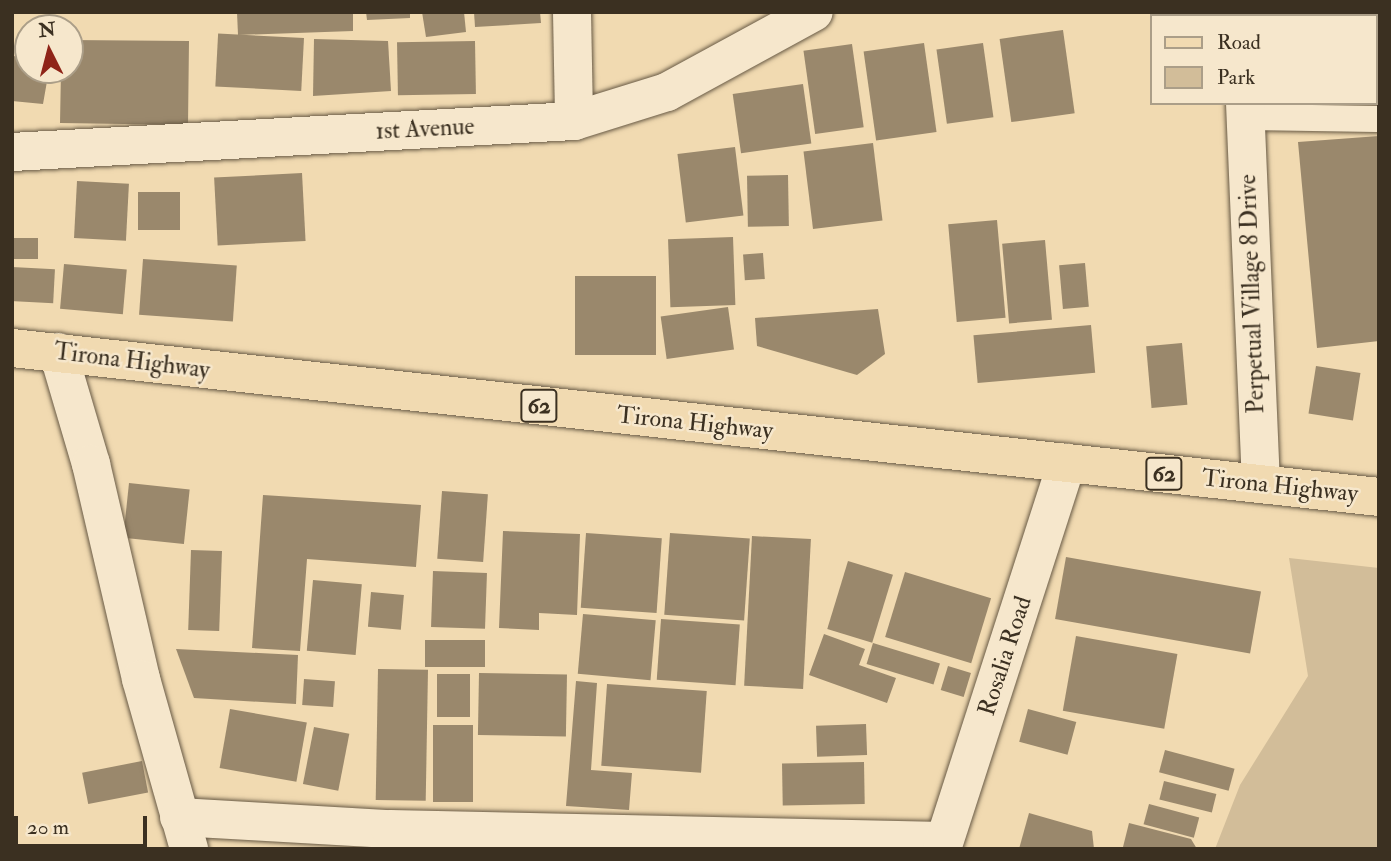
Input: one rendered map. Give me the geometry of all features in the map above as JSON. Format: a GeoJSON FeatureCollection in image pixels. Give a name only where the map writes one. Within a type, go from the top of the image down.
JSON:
{"type":"FeatureCollection","features":[{"type":"Feature","properties":{"kind":"main road","name":"Tirona Highway"},"geometry":{"type":"LineString","coordinates":[[12,348],[1379,497]]}},
{"type":"Feature","properties":{"kind":"street"},"geometry":{"type":"LineString","coordinates":[[572,12],[574,121]]}},
{"type":"Feature","properties":{"kind":"street","name":"1st Avenue"},"geometry":{"type":"LineString","coordinates":[[12,152],[574,121],[667,92],[814,12]]}},
{"type":"Feature","properties":{"kind":"street","name":"Perpetual Village 8 Drive"},"geometry":{"type":"LineString","coordinates":[[1245,110],[1261,484]]}},
{"type":"Feature","properties":{"kind":"street"},"geometry":{"type":"LineString","coordinates":[[58,352],[91,464],[141,679],[184,833],[391,839],[943,845]]}},
{"type":"Feature","properties":{"kind":"street","name":"Rosalia Road"},"geometry":{"type":"LineString","coordinates":[[943,845],[1067,463]]}},
{"type":"Feature","properties":{"kind":"lane"},"geometry":{"type":"LineString","coordinates":[[1245,110],[1379,119]]}},
{"type":"Feature","properties":{"kind":"green space"},"geometry":{"type":"Polygon","coordinates":[[[1289,558],[1379,568],[1379,849],[1215,849],[1240,785],[1308,676],[1289,558]]]}},
{"type":"Feature","properties":{"kind":"building"},"geometry":{"type":"Polygon","coordinates":[[[237,12],[353,12],[353,31],[238,35],[237,12]]]}},
{"type":"Feature","properties":{"kind":"building"},"geometry":{"type":"Polygon","coordinates":[[[366,12],[410,12],[410,18],[367,20],[366,12]]]}},
{"type":"Feature","properties":{"kind":"building"},"geometry":{"type":"Polygon","coordinates":[[[422,12],[464,12],[466,32],[426,37],[422,12]]]}},
{"type":"Feature","properties":{"kind":"building"},"geometry":{"type":"Polygon","coordinates":[[[474,12],[540,12],[541,23],[475,27],[474,12]]]}},
{"type":"Feature","properties":{"kind":"building"},"geometry":{"type":"Polygon","coordinates":[[[1063,30],[1075,113],[1011,122],[1000,39],[1063,30]]]}},
{"type":"Feature","properties":{"kind":"building"},"geometry":{"type":"Polygon","coordinates":[[[218,33],[304,38],[301,91],[215,86],[218,33]]]}},
{"type":"Feature","properties":{"kind":"building"},"geometry":{"type":"Polygon","coordinates":[[[314,39],[388,41],[391,91],[313,96],[314,39]]]}},
{"type":"Feature","properties":{"kind":"building"},"geometry":{"type":"Polygon","coordinates":[[[84,40],[189,41],[188,125],[60,123],[61,84],[84,84],[84,40]]]}},
{"type":"Feature","properties":{"kind":"building"},"geometry":{"type":"Polygon","coordinates":[[[475,41],[476,94],[398,95],[397,42],[475,41]]]}},
{"type":"Feature","properties":{"kind":"building"},"geometry":{"type":"Polygon","coordinates":[[[924,43],[937,132],[876,141],[864,51],[924,43]]]}},
{"type":"Feature","properties":{"kind":"building"},"geometry":{"type":"Polygon","coordinates":[[[983,43],[993,117],[947,124],[936,50],[983,43]]]}},
{"type":"Feature","properties":{"kind":"building"},"geometry":{"type":"Polygon","coordinates":[[[852,44],[864,127],[815,134],[803,51],[852,44]]]}},
{"type":"Feature","properties":{"kind":"building"},"geometry":{"type":"Polygon","coordinates":[[[12,56],[14,84],[47,84],[43,104],[12,101],[12,56]]]}},
{"type":"Feature","properties":{"kind":"building"},"geometry":{"type":"Polygon","coordinates":[[[803,84],[811,143],[741,153],[733,94],[803,84]]]}},
{"type":"Feature","properties":{"kind":"building"},"geometry":{"type":"Polygon","coordinates":[[[1379,136],[1379,341],[1317,348],[1298,142],[1379,136]]]}},
{"type":"Feature","properties":{"kind":"building"},"geometry":{"type":"Polygon","coordinates":[[[873,143],[883,220],[813,229],[804,152],[873,143]]]}},
{"type":"Feature","properties":{"kind":"building"},"geometry":{"type":"Polygon","coordinates":[[[735,147],[743,215],[686,223],[677,154],[735,147]]]}},
{"type":"Feature","properties":{"kind":"building"},"geometry":{"type":"Polygon","coordinates":[[[302,173],[306,241],[218,246],[214,178],[302,173]]]}},
{"type":"Feature","properties":{"kind":"building"},"geometry":{"type":"Polygon","coordinates":[[[788,175],[789,226],[748,227],[747,176],[788,175]]]}},
{"type":"Feature","properties":{"kind":"building"},"geometry":{"type":"Polygon","coordinates":[[[77,181],[129,184],[126,241],[74,238],[77,181]]]}},
{"type":"Feature","properties":{"kind":"building"},"geometry":{"type":"Polygon","coordinates":[[[138,192],[180,192],[180,230],[138,230],[138,192]]]}},
{"type":"Feature","properties":{"kind":"building"},"geometry":{"type":"Polygon","coordinates":[[[997,220],[1006,318],[957,322],[948,224],[997,220]]]}},
{"type":"Feature","properties":{"kind":"building"},"geometry":{"type":"Polygon","coordinates":[[[733,237],[735,305],[670,307],[668,239],[733,237]]]}},
{"type":"Feature","properties":{"kind":"building"},"geometry":{"type":"Polygon","coordinates":[[[12,238],[38,238],[38,259],[12,259],[12,238]]]}},
{"type":"Feature","properties":{"kind":"building"},"geometry":{"type":"Polygon","coordinates":[[[1045,240],[1052,320],[1009,323],[1002,244],[1045,240]]]}},
{"type":"Feature","properties":{"kind":"building"},"geometry":{"type":"Polygon","coordinates":[[[763,253],[765,279],[745,280],[743,254],[763,253]]]}},
{"type":"Feature","properties":{"kind":"building"},"geometry":{"type":"Polygon","coordinates":[[[143,259],[237,266],[233,321],[139,315],[143,259]]]}},
{"type":"Feature","properties":{"kind":"building"},"geometry":{"type":"Polygon","coordinates":[[[1085,263],[1089,307],[1063,309],[1059,265],[1085,263]]]}},
{"type":"Feature","properties":{"kind":"building"},"geometry":{"type":"Polygon","coordinates":[[[64,264],[127,269],[123,314],[60,309],[64,264]]]}},
{"type":"Feature","properties":{"kind":"building"},"geometry":{"type":"Polygon","coordinates":[[[12,267],[55,269],[53,303],[12,301],[12,267]]]}},
{"type":"Feature","properties":{"kind":"building"},"geometry":{"type":"Polygon","coordinates":[[[575,276],[656,276],[656,355],[575,355],[575,276]]]}},
{"type":"Feature","properties":{"kind":"building"},"geometry":{"type":"Polygon","coordinates":[[[728,307],[734,350],[667,359],[661,316],[728,307]]]}},
{"type":"Feature","properties":{"kind":"building"},"geometry":{"type":"Polygon","coordinates":[[[878,309],[885,354],[857,375],[757,346],[755,318],[878,309]]]}},
{"type":"Feature","properties":{"kind":"building"},"geometry":{"type":"Polygon","coordinates":[[[1091,325],[1095,373],[978,383],[973,335],[1091,325]]]}},
{"type":"Feature","properties":{"kind":"building"},"geometry":{"type":"Polygon","coordinates":[[[1182,343],[1187,405],[1152,408],[1146,346],[1182,343]]]}},
{"type":"Feature","properties":{"kind":"building"},"geometry":{"type":"Polygon","coordinates":[[[1316,366],[1360,373],[1353,420],[1308,413],[1316,366]]]}},
{"type":"Feature","properties":{"kind":"building"},"geometry":{"type":"Polygon","coordinates":[[[129,483],[190,489],[184,544],[123,538],[129,483]]]}},
{"type":"Feature","properties":{"kind":"building"},"geometry":{"type":"Polygon","coordinates":[[[442,491],[488,494],[483,562],[437,559],[442,491]]]}},
{"type":"Feature","properties":{"kind":"building"},"geometry":{"type":"Polygon","coordinates":[[[263,495],[421,505],[416,567],[307,559],[300,651],[252,648],[263,495]]]}},
{"type":"Feature","properties":{"kind":"building"},"geometry":{"type":"Polygon","coordinates":[[[503,531],[580,534],[577,615],[539,613],[539,630],[499,628],[503,531]]]}},
{"type":"Feature","properties":{"kind":"building"},"geometry":{"type":"Polygon","coordinates":[[[586,533],[662,538],[657,613],[581,608],[586,533]]]}},
{"type":"Feature","properties":{"kind":"building"},"geometry":{"type":"Polygon","coordinates":[[[670,533],[750,539],[744,620],[664,615],[670,533]]]}},
{"type":"Feature","properties":{"kind":"building"},"geometry":{"type":"Polygon","coordinates":[[[752,536],[811,539],[803,689],[744,686],[752,536]]]}},
{"type":"Feature","properties":{"kind":"building"},"geometry":{"type":"Polygon","coordinates":[[[191,550],[222,551],[219,631],[188,630],[191,550]]]}},
{"type":"Feature","properties":{"kind":"building"},"geometry":{"type":"Polygon","coordinates":[[[1066,557],[1261,591],[1250,653],[1055,619],[1066,557]]]}},
{"type":"Feature","properties":{"kind":"building"},"geometry":{"type":"Polygon","coordinates":[[[848,561],[893,575],[872,643],[827,629],[848,561]]]}},
{"type":"Feature","properties":{"kind":"building"},"geometry":{"type":"Polygon","coordinates":[[[433,571],[487,573],[485,629],[431,627],[433,571]]]}},
{"type":"Feature","properties":{"kind":"building"},"geometry":{"type":"Polygon","coordinates":[[[905,572],[991,598],[971,663],[885,637],[905,572]]]}},
{"type":"Feature","properties":{"kind":"building"},"geometry":{"type":"Polygon","coordinates":[[[313,580],[362,584],[356,655],[307,651],[313,580]]]}},
{"type":"Feature","properties":{"kind":"building"},"geometry":{"type":"Polygon","coordinates":[[[371,592],[404,595],[401,630],[368,627],[371,592]]]}},
{"type":"Feature","properties":{"kind":"building"},"geometry":{"type":"Polygon","coordinates":[[[583,614],[656,620],[650,680],[578,674],[583,614]]]}},
{"type":"Feature","properties":{"kind":"building"},"geometry":{"type":"Polygon","coordinates":[[[661,619],[740,625],[736,685],[657,680],[661,619]]]}},
{"type":"Feature","properties":{"kind":"building"},"geometry":{"type":"Polygon","coordinates":[[[824,634],[865,649],[859,665],[896,678],[887,703],[809,675],[824,634]]]}},
{"type":"Feature","properties":{"kind":"building"},"geometry":{"type":"Polygon","coordinates":[[[1076,636],[1177,654],[1164,729],[1063,711],[1076,636]]]}},
{"type":"Feature","properties":{"kind":"building"},"geometry":{"type":"Polygon","coordinates":[[[425,640],[485,640],[485,667],[425,667],[425,640]]]}},
{"type":"Feature","properties":{"kind":"building"},"geometry":{"type":"Polygon","coordinates":[[[873,643],[940,663],[934,685],[867,664],[873,643]]]}},
{"type":"Feature","properties":{"kind":"building"},"geometry":{"type":"Polygon","coordinates":[[[176,649],[298,655],[296,704],[194,698],[176,649]]]}},
{"type":"Feature","properties":{"kind":"building"},"geometry":{"type":"Polygon","coordinates":[[[948,666],[971,673],[964,697],[941,690],[948,666]]]}},
{"type":"Feature","properties":{"kind":"building"},"geometry":{"type":"Polygon","coordinates":[[[378,669],[428,670],[426,801],[376,800],[378,669]]]}},
{"type":"Feature","properties":{"kind":"building"},"geometry":{"type":"Polygon","coordinates":[[[479,673],[567,675],[566,737],[478,735],[479,673]]]}},
{"type":"Feature","properties":{"kind":"building"},"geometry":{"type":"Polygon","coordinates":[[[437,674],[470,674],[470,717],[437,717],[437,674]]]}},
{"type":"Feature","properties":{"kind":"building"},"geometry":{"type":"Polygon","coordinates":[[[304,679],[335,681],[333,707],[302,705],[304,679]]]}},
{"type":"Feature","properties":{"kind":"building"},"geometry":{"type":"Polygon","coordinates":[[[576,681],[597,683],[591,770],[632,773],[629,810],[566,806],[576,681]]]}},
{"type":"Feature","properties":{"kind":"building"},"geometry":{"type":"Polygon","coordinates":[[[607,684],[707,691],[701,773],[601,766],[607,684]]]}},
{"type":"Feature","properties":{"kind":"building"},"geometry":{"type":"Polygon","coordinates":[[[230,709],[307,723],[296,782],[220,768],[230,709]]]}},
{"type":"Feature","properties":{"kind":"building"},"geometry":{"type":"Polygon","coordinates":[[[1028,709],[1076,722],[1067,755],[1019,742],[1028,709]]]}},
{"type":"Feature","properties":{"kind":"building"},"geometry":{"type":"Polygon","coordinates":[[[866,724],[867,755],[817,757],[816,726],[866,724]]]}},
{"type":"Feature","properties":{"kind":"building"},"geometry":{"type":"Polygon","coordinates":[[[433,725],[473,725],[473,802],[433,802],[433,725]]]}},
{"type":"Feature","properties":{"kind":"building"},"geometry":{"type":"Polygon","coordinates":[[[314,727],[349,734],[338,791],[303,784],[314,727]]]}},
{"type":"Feature","properties":{"kind":"building"},"geometry":{"type":"Polygon","coordinates":[[[1165,750],[1235,769],[1229,791],[1159,772],[1165,750]]]}},
{"type":"Feature","properties":{"kind":"building"},"geometry":{"type":"Polygon","coordinates":[[[142,761],[148,792],[88,804],[82,773],[142,761]]]}},
{"type":"Feature","properties":{"kind":"building"},"geometry":{"type":"Polygon","coordinates":[[[864,762],[865,804],[783,805],[782,763],[864,762]]]}},
{"type":"Feature","properties":{"kind":"building"},"geometry":{"type":"Polygon","coordinates":[[[1164,781],[1216,794],[1212,812],[1159,799],[1164,781]]]}},
{"type":"Feature","properties":{"kind":"building"},"geometry":{"type":"Polygon","coordinates":[[[1149,804],[1199,817],[1194,838],[1144,824],[1149,804]]]}},
{"type":"Feature","properties":{"kind":"building"},"geometry":{"type":"Polygon","coordinates":[[[1029,813],[1092,831],[1094,849],[1019,849],[1029,813]]]}},
{"type":"Feature","properties":{"kind":"building"},"geometry":{"type":"Polygon","coordinates":[[[1129,823],[1191,839],[1197,849],[1123,847],[1129,823]]]}}]}
